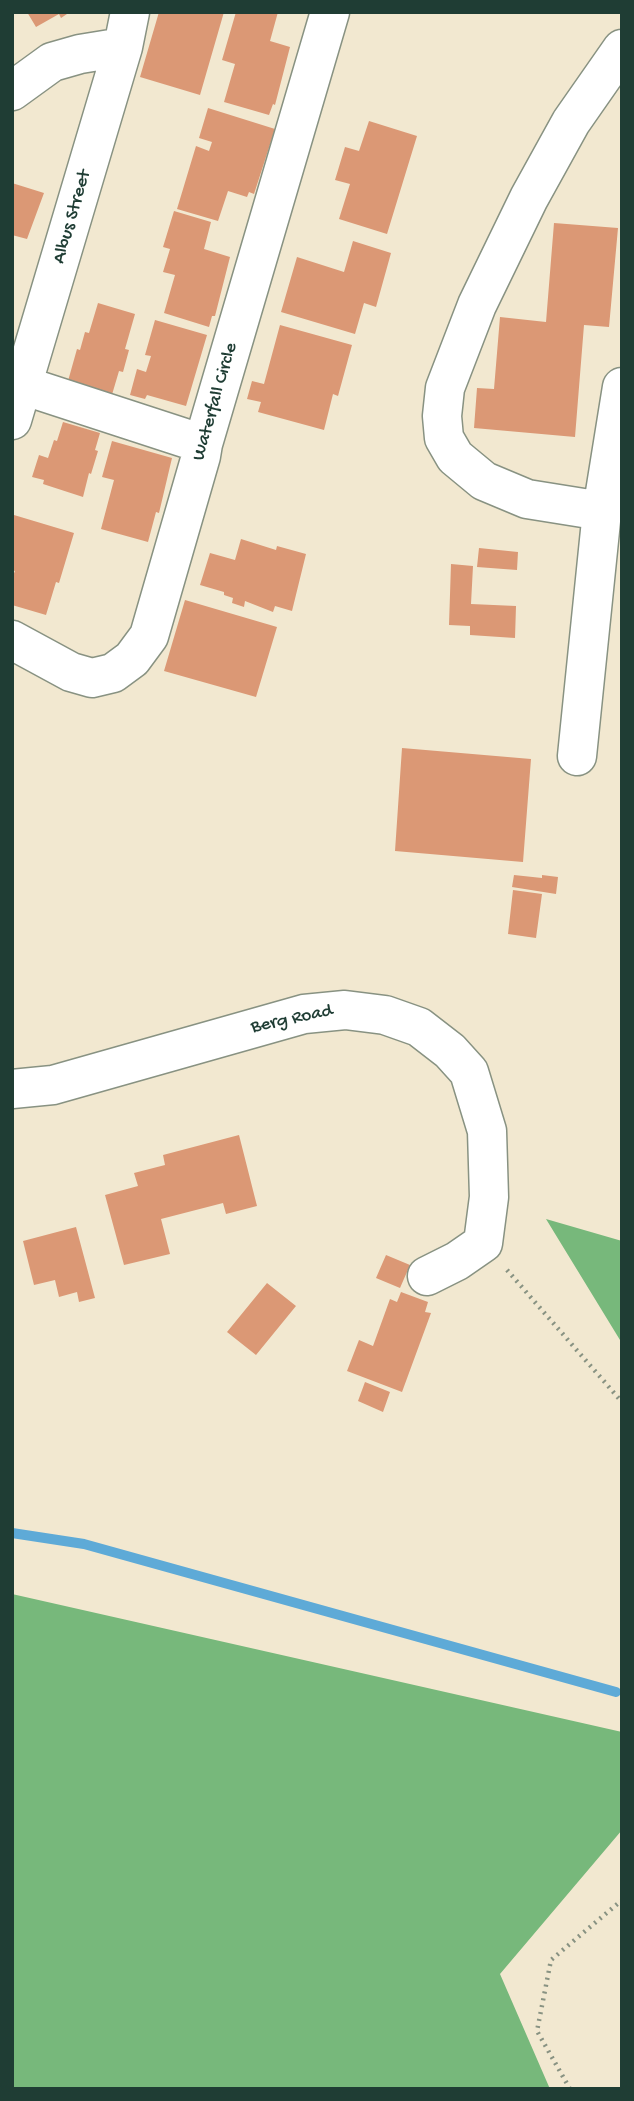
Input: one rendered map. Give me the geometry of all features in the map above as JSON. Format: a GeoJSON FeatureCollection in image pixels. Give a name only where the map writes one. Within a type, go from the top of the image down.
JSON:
{"type":"FeatureCollection","features":[{"type":"Feature","properties":{"kind":"street","name":"Waterfall Circle"},"geometry":{"type":"LineString","coordinates":[[12,640],[71,672],[92,678],[113,673],[132,659],[149,636],[201,456],[202,444],[330,12]]}},
{"type":"Feature","properties":{"kind":"street"},"geometry":{"type":"LineString","coordinates":[[12,91],[52,62],[80,54],[126,30]]}},
{"type":"Feature","properties":{"kind":"street","name":"Albus Street"},"geometry":{"type":"LineString","coordinates":[[17,402],[126,30]]}},
{"type":"Feature","properties":{"kind":"street"},"geometry":{"type":"LineString","coordinates":[[602,511],[527,499],[484,481],[455,457],[444,438],[442,416],[445,388],[477,305],[511,234],[571,122],[622,49]]}},
{"type":"Feature","properties":{"kind":"street"},"geometry":{"type":"LineString","coordinates":[[577,757],[602,511],[622,387]]}},
{"type":"Feature","properties":{"kind":"street"},"geometry":{"type":"LineString","coordinates":[[17,402],[202,444]]}},
{"type":"Feature","properties":{"kind":"street","name":"Berg Road"},"geometry":{"type":"LineString","coordinates":[[12,1089],[53,1085],[304,1014],[345,1010],[385,1015],[419,1027],[450,1051],[469,1072],[487,1131],[489,1197],[483,1243]]}},
{"type":"Feature","properties":{"kind":"street"},"geometry":{"type":"LineString","coordinates":[[427,1276],[457,1261],[483,1243]]}},
{"type":"Feature","properties":{"kind":"path"},"geometry":{"type":"LineString","coordinates":[[483,1243],[622,1402]]}},
{"type":"Feature","properties":{"kind":"path"},"geometry":{"type":"LineString","coordinates":[[570,2089],[537,2031],[551,1961],[622,1900]]}},
{"type":"Feature","properties":{"kind":"green space"},"geometry":{"type":"Polygon","coordinates":[[[546,1219],[622,1241],[622,1341],[620,1340],[546,1219]]]}},
{"type":"Feature","properties":{"kind":"green space"},"geometry":{"type":"Polygon","coordinates":[[[12,1594],[622,1732],[622,1830],[500,1974],[550,2089],[12,2089],[12,1594]]]}},
{"type":"Feature","properties":{"kind":"building"},"geometry":{"type":"Polygon","coordinates":[[[27,12],[70,12],[61,18],[59,14],[36,27],[27,12]]]}},
{"type":"Feature","properties":{"kind":"building"},"geometry":{"type":"Polygon","coordinates":[[[159,12],[224,12],[200,95],[140,77],[159,12]]]}},
{"type":"Feature","properties":{"kind":"building"},"geometry":{"type":"Polygon","coordinates":[[[236,12],[278,12],[270,41],[290,47],[275,105],[273,104],[269,115],[224,102],[235,64],[222,60],[236,12]]]}},
{"type":"Feature","properties":{"kind":"building"},"geometry":{"type":"Polygon","coordinates":[[[208,108],[275,129],[254,194],[249,192],[247,197],[228,191],[218,221],[177,209],[196,146],[209,151],[212,142],[199,138],[208,108]]]}},
{"type":"Feature","properties":{"kind":"building"},"geometry":{"type":"Polygon","coordinates":[[[369,121],[417,136],[387,234],[339,219],[350,184],[335,180],[345,147],[359,151],[369,121]]]}},
{"type":"Feature","properties":{"kind":"building"},"geometry":{"type":"Polygon","coordinates":[[[12,183],[44,193],[27,239],[12,235],[12,183]]]}},
{"type":"Feature","properties":{"kind":"building"},"geometry":{"type":"Polygon","coordinates":[[[174,211],[211,222],[204,249],[230,257],[215,316],[212,316],[209,327],[164,313],[175,275],[163,272],[170,249],[163,247],[174,211]]]}},
{"type":"Feature","properties":{"kind":"building"},"geometry":{"type":"Polygon","coordinates":[[[554,223],[618,228],[609,327],[584,325],[575,437],[474,428],[477,388],[494,389],[500,317],[546,322],[554,223]]]}},
{"type":"Feature","properties":{"kind":"building"},"geometry":{"type":"Polygon","coordinates":[[[353,241],[391,253],[376,307],[364,303],[355,334],[281,312],[297,257],[344,272],[353,241]]]}},
{"type":"Feature","properties":{"kind":"building"},"geometry":{"type":"Polygon","coordinates":[[[98,303],[135,314],[125,349],[129,350],[123,372],[119,371],[111,398],[68,381],[77,349],[80,350],[85,332],[89,333],[98,303]]]}},
{"type":"Feature","properties":{"kind":"building"},"geometry":{"type":"Polygon","coordinates":[[[155,320],[207,335],[186,406],[147,395],[145,399],[130,395],[137,369],[146,372],[151,356],[145,355],[155,320]]]}},
{"type":"Feature","properties":{"kind":"building"},"geometry":{"type":"Polygon","coordinates":[[[280,325],[352,345],[338,396],[333,394],[324,430],[258,412],[261,402],[247,399],[252,381],[264,384],[280,325]]]}},
{"type":"Feature","properties":{"kind":"building"},"geometry":{"type":"Polygon","coordinates":[[[63,422],[100,433],[95,450],[98,451],[83,497],[43,484],[44,480],[32,477],[39,455],[48,458],[63,422]]]}},
{"type":"Feature","properties":{"kind":"building"},"geometry":{"type":"Polygon","coordinates":[[[112,441],[172,458],[159,513],[156,512],[148,542],[101,529],[114,480],[102,477],[112,441]]]}},
{"type":"Feature","properties":{"kind":"building"},"geometry":{"type":"Polygon","coordinates":[[[14,515],[74,533],[46,615],[12,605],[12,578],[15,571],[12,570],[14,515]]]}},
{"type":"Feature","properties":{"kind":"building"},"geometry":{"type":"Polygon","coordinates":[[[241,539],[276,550],[277,546],[306,554],[292,611],[275,606],[273,612],[245,601],[244,607],[232,603],[233,598],[224,595],[224,592],[200,585],[210,553],[235,560],[241,539]]]}},
{"type":"Feature","properties":{"kind":"building"},"geometry":{"type":"Polygon","coordinates":[[[479,548],[518,552],[517,570],[477,567],[479,548]]]}},
{"type":"Feature","properties":{"kind":"building"},"geometry":{"type":"Polygon","coordinates":[[[451,564],[473,566],[471,604],[516,606],[515,638],[470,635],[470,626],[449,625],[451,564]]]}},
{"type":"Feature","properties":{"kind":"building"},"geometry":{"type":"Polygon","coordinates":[[[185,600],[277,627],[256,697],[164,671],[185,600]]]}},
{"type":"Feature","properties":{"kind":"building"},"geometry":{"type":"Polygon","coordinates":[[[402,748],[531,759],[523,862],[395,851],[402,748]]]}},
{"type":"Feature","properties":{"kind":"building"},"geometry":{"type":"Polygon","coordinates":[[[514,875],[558,877],[556,894],[512,887],[514,875]]]}},
{"type":"Feature","properties":{"kind":"building"},"geometry":{"type":"Polygon","coordinates":[[[513,890],[542,894],[536,938],[508,934],[513,890]]]}},
{"type":"Feature","properties":{"kind":"building"},"geometry":{"type":"Polygon","coordinates":[[[239,1135],[257,1206],[226,1214],[223,1203],[161,1219],[170,1254],[124,1265],[105,1195],[138,1186],[134,1173],[165,1165],[163,1155],[239,1135]]]}},
{"type":"Feature","properties":{"kind":"building"},"geometry":{"type":"Polygon","coordinates":[[[76,1227],[95,1298],[79,1302],[77,1292],[59,1297],[55,1280],[34,1285],[23,1241],[76,1227]]]}},
{"type":"Feature","properties":{"kind":"building"},"geometry":{"type":"Polygon","coordinates":[[[386,1255],[410,1265],[400,1288],[376,1278],[386,1255]]]}},
{"type":"Feature","properties":{"kind":"building"},"geometry":{"type":"Polygon","coordinates":[[[267,1283],[296,1306],[256,1355],[227,1332],[267,1283]]]}},
{"type":"Feature","properties":{"kind":"building"},"geometry":{"type":"Polygon","coordinates":[[[401,1292],[428,1302],[425,1312],[431,1313],[402,1392],[347,1371],[359,1340],[373,1346],[390,1299],[397,1302],[401,1292]]]}},
{"type":"Feature","properties":{"kind":"building"},"geometry":{"type":"Polygon","coordinates":[[[365,1382],[390,1392],[383,1412],[358,1401],[365,1382]]]}},
{"type":"Feature","properties":{"kind":"waterway"},"geometry":{"type":"LineString","coordinates":[[12,1533],[84,1544],[616,1692]]}}]}
